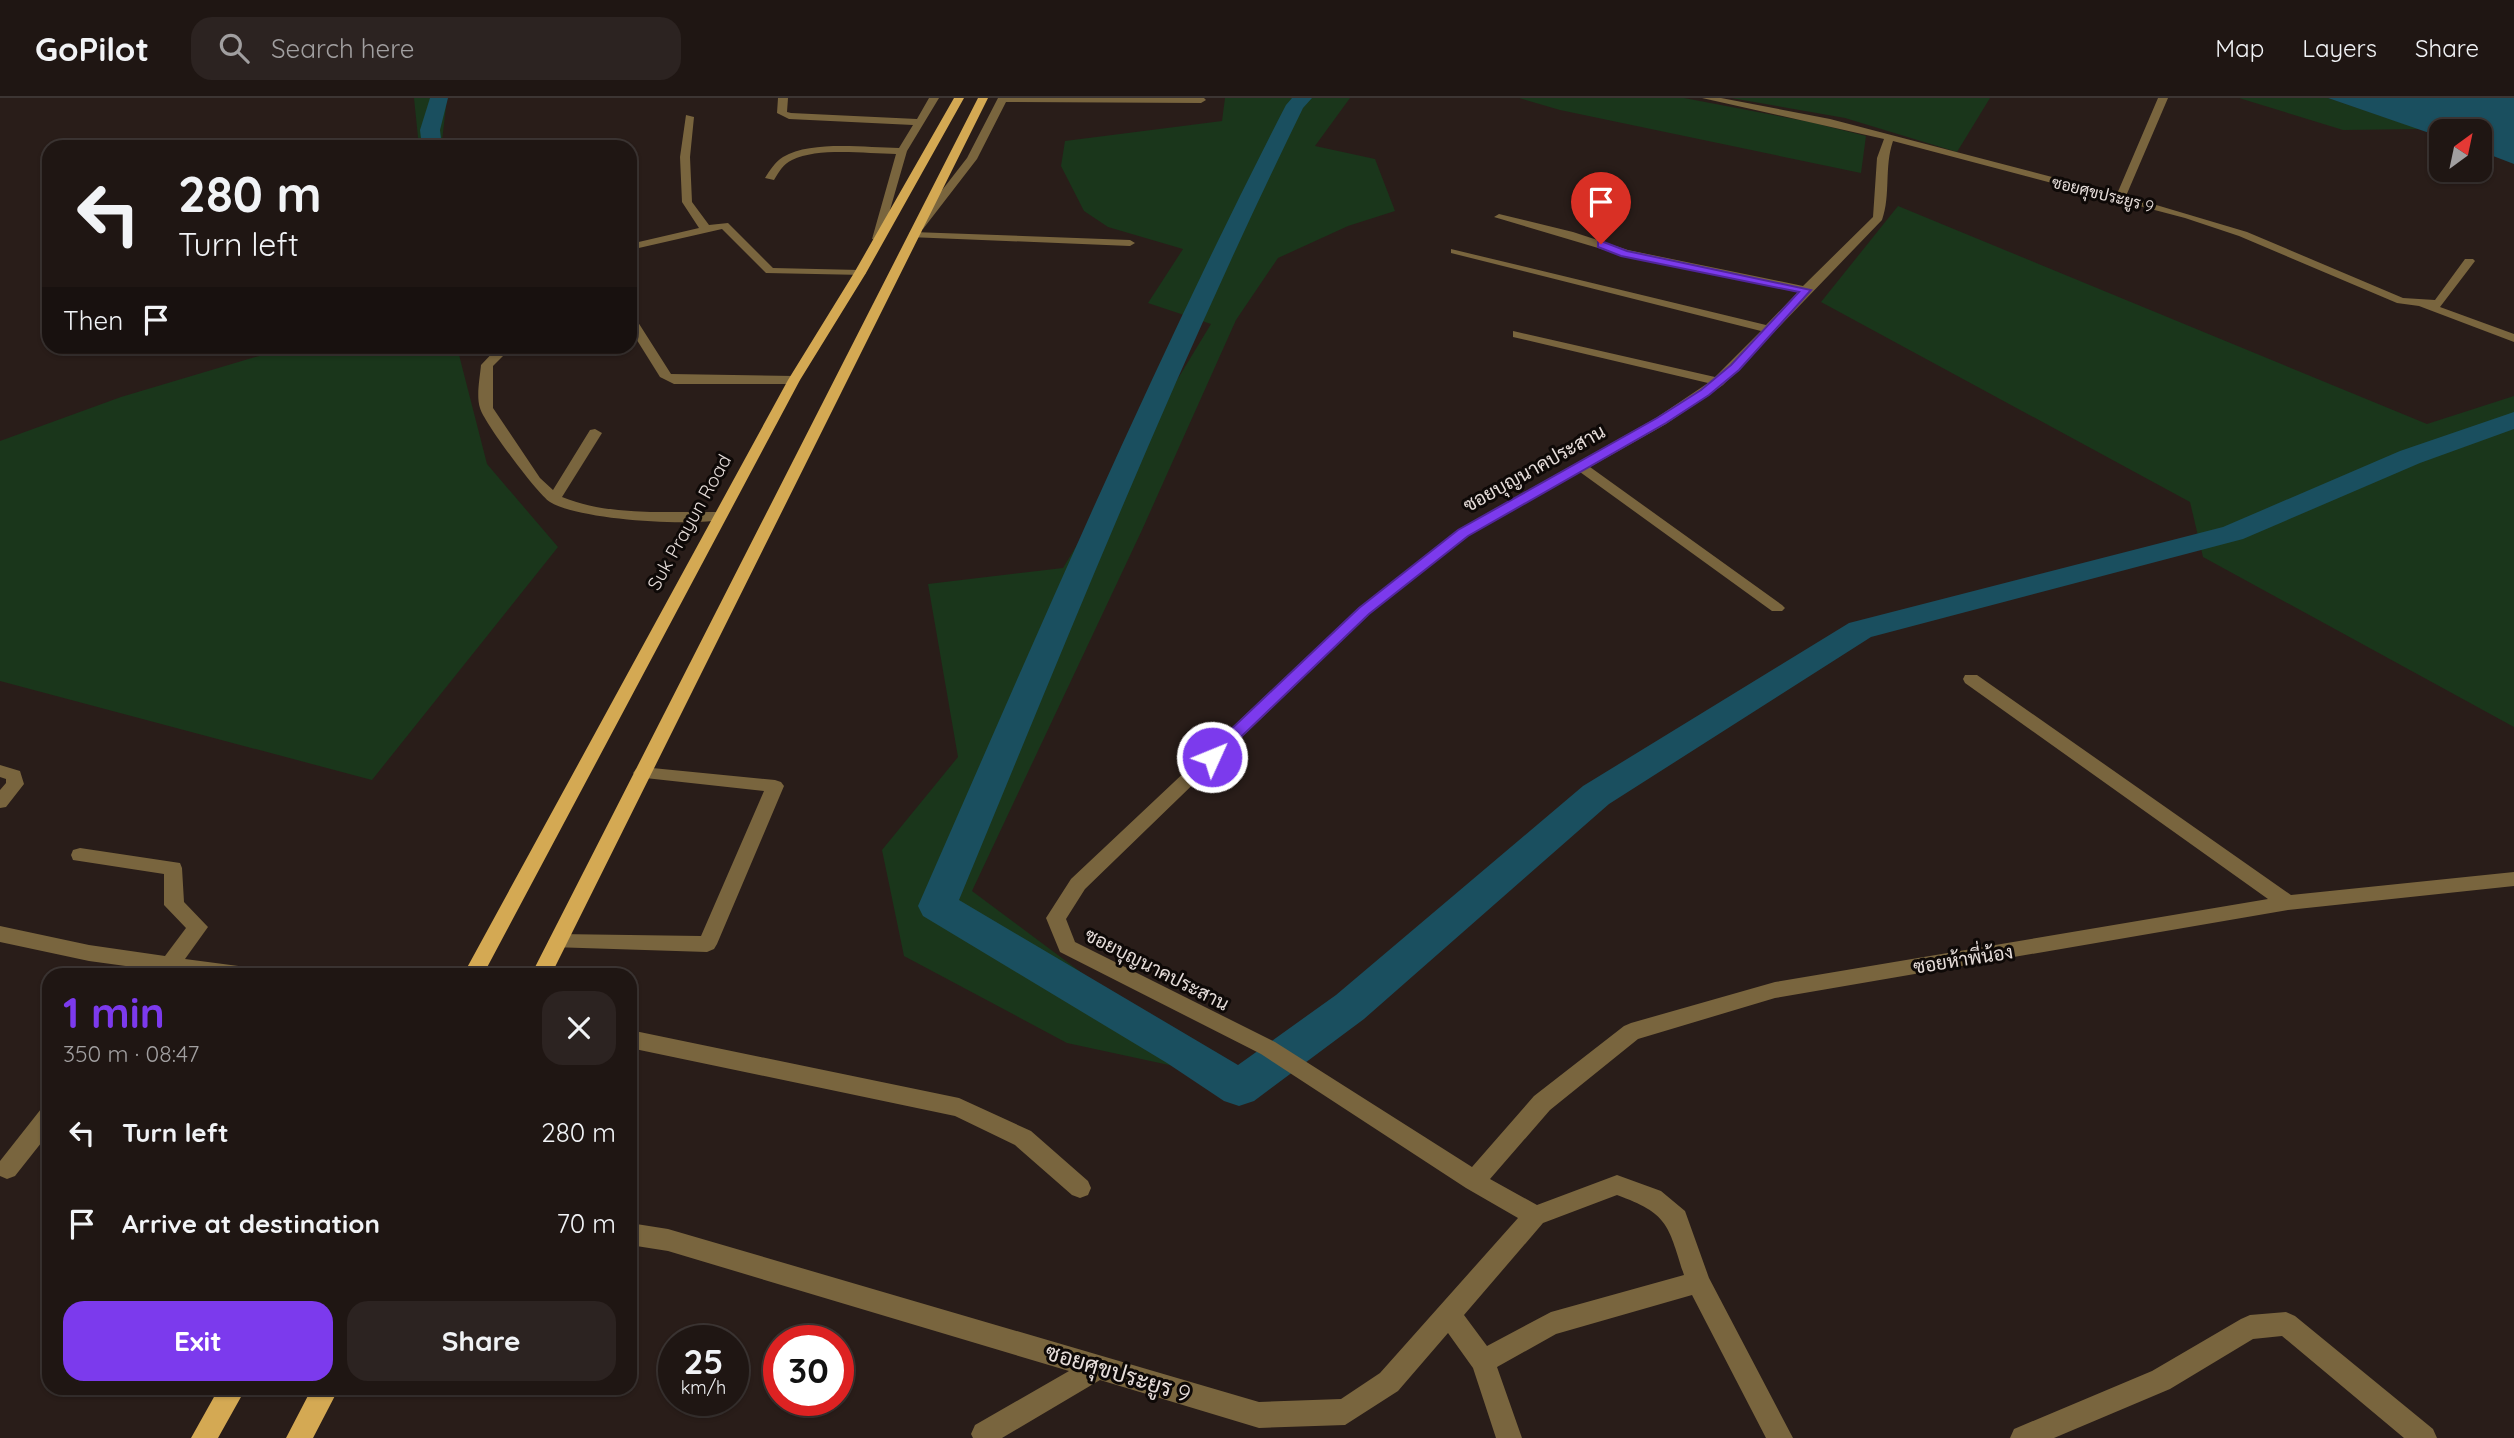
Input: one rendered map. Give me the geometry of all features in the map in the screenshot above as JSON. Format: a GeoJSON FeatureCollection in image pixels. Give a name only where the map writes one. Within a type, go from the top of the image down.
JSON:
{"type":"FeatureCollection","features":[{"type":"Feature","properties":{"kind":"main road","name":"Suk Prayun Road"},"geometry":{"type":"LineString","coordinates":[[476,968],[794,380],[860,273],[959,98]]}},
{"type":"Feature","properties":{"kind":"main road"},"geometry":{"type":"LineString","coordinates":[[545,968],[983,98]]}},
{"type":"Feature","properties":{"kind":"main road"},"geometry":{"type":"LineString","coordinates":[[204,1438],[229,1395]]}},
{"type":"Feature","properties":{"kind":"main road"},"geometry":{"type":"LineString","coordinates":[[299,1438],[322,1395]]}},
{"type":"Feature","properties":{"kind":"street"},"geometry":{"type":"LineString","coordinates":[[783,98],[782,113],[789,116],[919,122]]}},
{"type":"Feature","properties":{"kind":"street"},"geometry":{"type":"LineString","coordinates":[[877,239],[902,151],[934,98]]}},
{"type":"Feature","properties":{"kind":"street","name":"ซอยศุขประยูร 9"},"geometry":{"type":"LineString","coordinates":[[1707,98],[1829,121],[2189,216],[2243,234],[2401,300],[2424,305],[2514,338]]}},
{"type":"Feature","properties":{"kind":"street"},"geometry":{"type":"LineString","coordinates":[[2120,199],[2164,98]]}},
{"type":"Feature","properties":{"kind":"street"},"geometry":{"type":"LineString","coordinates":[[911,238],[971,159],[1002,99],[1201,100]]}},
{"type":"Feature","properties":{"kind":"street"},"geometry":{"type":"LineString","coordinates":[[689,117],[685,157],[687,202],[705,228]]}},
{"type":"Feature","properties":{"kind":"street","name":"ซอยบุญนาคประสาน"},"geometry":{"type":"LineString","coordinates":[[1535,1216],[1474,1181],[1268,1048],[1067,947],[1056,918],[1078,884],[1364,611],[1463,533],[1661,421],[1719,382],[1878,218],[1882,158],[1889,138]]}},
{"type":"Feature","properties":{"kind":"street"},"geometry":{"type":"LineString","coordinates":[[770,178],[789,157],[807,152],[902,151]]}},
{"type":"Feature","properties":{"kind":"street"},"geometry":{"type":"LineString","coordinates":[[1499,217],[1569,234],[1625,253],[1806,290]]}},
{"type":"Feature","properties":{"kind":"street"},"geometry":{"type":"LineString","coordinates":[[637,245],[705,228],[728,227],[767,270],[773,273],[860,273]]}},
{"type":"Feature","properties":{"kind":"street"},"geometry":{"type":"LineString","coordinates":[[911,238],[1130,243]]}},
{"type":"Feature","properties":{"kind":"street"},"geometry":{"type":"LineString","coordinates":[[1455,251],[1769,329]]}},
{"type":"Feature","properties":{"kind":"street"},"geometry":{"type":"LineString","coordinates":[[2424,305],[2438,304],[2469,261]]}},
{"type":"Feature","properties":{"kind":"street"},"geometry":{"type":"LineString","coordinates":[[637,330],[666,377],[674,380],[794,380]]}},
{"type":"Feature","properties":{"kind":"street"},"geometry":{"type":"LineString","coordinates":[[1517,334],[1719,382]]}},
{"type":"Feature","properties":{"kind":"street"},"geometry":{"type":"LineString","coordinates":[[499,354],[488,365],[486,408],[534,481],[554,499],[572,508],[636,515],[720,516]]}},
{"type":"Feature","properties":{"kind":"street"},"geometry":{"type":"LineString","coordinates":[[554,499],[596,433]]}},
{"type":"Feature","properties":{"kind":"street"},"geometry":{"type":"LineString","coordinates":[[1580,466],[1777,608]]}},
{"type":"Feature","properties":{"kind":"street"},"geometry":{"type":"LineString","coordinates":[[1972,679],[2288,904]]}},
{"type":"Feature","properties":{"kind":"street"},"geometry":{"type":"LineString","coordinates":[[0,771],[14,775],[15,784],[0,802]]}},
{"type":"Feature","properties":{"kind":"street"},"geometry":{"type":"LineString","coordinates":[[558,942],[707,944],[775,786],[642,773]]}},
{"type":"Feature","properties":{"kind":"street"},"geometry":{"type":"LineString","coordinates":[[80,855],[173,868],[174,905],[198,927],[167,968]]}},
{"type":"Feature","properties":{"kind":"street","name":"ซอยห้าพี่น้อง"},"geometry":{"type":"LineString","coordinates":[[1474,1181],[1542,1103],[1631,1032],[1775,990],[2288,904],[2514,879]]}},
{"type":"Feature","properties":{"kind":"street"},"geometry":{"type":"LineString","coordinates":[[0,934],[161,968]]}},
{"type":"Feature","properties":{"kind":"street"},"geometry":{"type":"LineString","coordinates":[[637,1040],[959,1107],[1023,1138],[1080,1188]]}},
{"type":"Feature","properties":{"kind":"street"},"geometry":{"type":"LineString","coordinates":[[7,1169],[42,1125]]}},
{"type":"Feature","properties":{"kind":"street"},"geometry":{"type":"LineString","coordinates":[[1535,1216],[1617,1185],[1654,1198],[1677,1218],[1698,1282],[1780,1438]]}},
{"type":"Feature","properties":{"kind":"street","name":"ซอยศุขประยูร 9"},"geometry":{"type":"LineString","coordinates":[[637,1235],[667,1240],[1259,1415],[1345,1412],[1390,1382],[1535,1216]]}},
{"type":"Feature","properties":{"kind":"street"},"geometry":{"type":"LineString","coordinates":[[1483,1361],[1550,1324],[1698,1282]]}},
{"type":"Feature","properties":{"kind":"street"},"geometry":{"type":"LineString","coordinates":[[1449,1314],[1483,1361],[1509,1438]]}},
{"type":"Feature","properties":{"kind":"street"},"geometry":{"type":"LineString","coordinates":[[2023,1438],[2161,1380],[2250,1327],[2286,1324],[2424,1438]]}},
{"type":"Feature","properties":{"kind":"street"},"geometry":{"type":"LineString","coordinates":[[984,1434],[1099,1367]]}},
{"type":"Feature","properties":{"kind":"green space"},"geometry":{"type":"Polygon","coordinates":[[[414,98],[447,98],[442,140],[418,140],[414,98]]]}},
{"type":"Feature","properties":{"kind":"green space"},"geometry":{"type":"Polygon","coordinates":[[[1225,98],[1350,98],[1315,146],[1375,159],[1395,211],[1348,226],[1278,258],[1236,320],[1142,530],[972,891],[1220,1076],[1067,1043],[904,956],[882,850],[958,757],[928,584],[1063,568],[1211,324],[1148,303],[1183,249],[1108,227],[1084,211],[1061,166],[1065,141],[1222,121],[1225,98]]]}},
{"type":"Feature","properties":{"kind":"green space"},"geometry":{"type":"Polygon","coordinates":[[[1519,98],[1684,98],[1810,122],[1866,136],[1861,173],[1560,110],[1519,98]]]}},
{"type":"Feature","properties":{"kind":"green space"},"geometry":{"type":"Polygon","coordinates":[[[1731,98],[1990,98],[1957,152],[1845,118],[1731,98]]]}},
{"type":"Feature","properties":{"kind":"green space"},"geometry":{"type":"Polygon","coordinates":[[[2239,98],[2328,98],[2420,129],[2343,130],[2239,98]]]}},
{"type":"Feature","properties":{"kind":"green space"},"geometry":{"type":"Polygon","coordinates":[[[1898,206],[2427,424],[2514,396],[2514,727],[2203,557],[2190,502],[1821,302],[1898,206]]]}},
{"type":"Feature","properties":{"kind":"green space"},"geometry":{"type":"Polygon","coordinates":[[[265,354],[459,354],[487,464],[558,547],[372,780],[0,681],[0,441],[121,397],[265,354]]]}},
{"type":"Feature","properties":{"kind":"water"},"geometry":{"type":"Polygon","coordinates":[[[2328,98],[2514,98],[2514,164],[2492,156],[2492,119],[2429,119],[2429,133],[2328,98]]]}},
{"type":"Feature","properties":{"kind":"waterway"},"geometry":{"type":"LineString","coordinates":[[431,140],[430,130],[439,98]]}},
{"type":"Feature","properties":{"kind":"waterway"},"geometry":{"type":"LineString","coordinates":[[1303,98],[1295,105],[1246,203],[1153,402],[937,906],[1182,1051],[1239,1088],[1350,1007],[1596,795],[1860,630],[2233,533],[2410,457],[2514,420]]}},
{"type":"Feature","properties":{"kind":"route"},"geometry":{"type":"LineString","coordinates":[[1212,757],[1364,611],[1463,533],[1661,421],[1705,392],[1735,367],[1806,290],[1625,253],[1601,244]]}}]}
